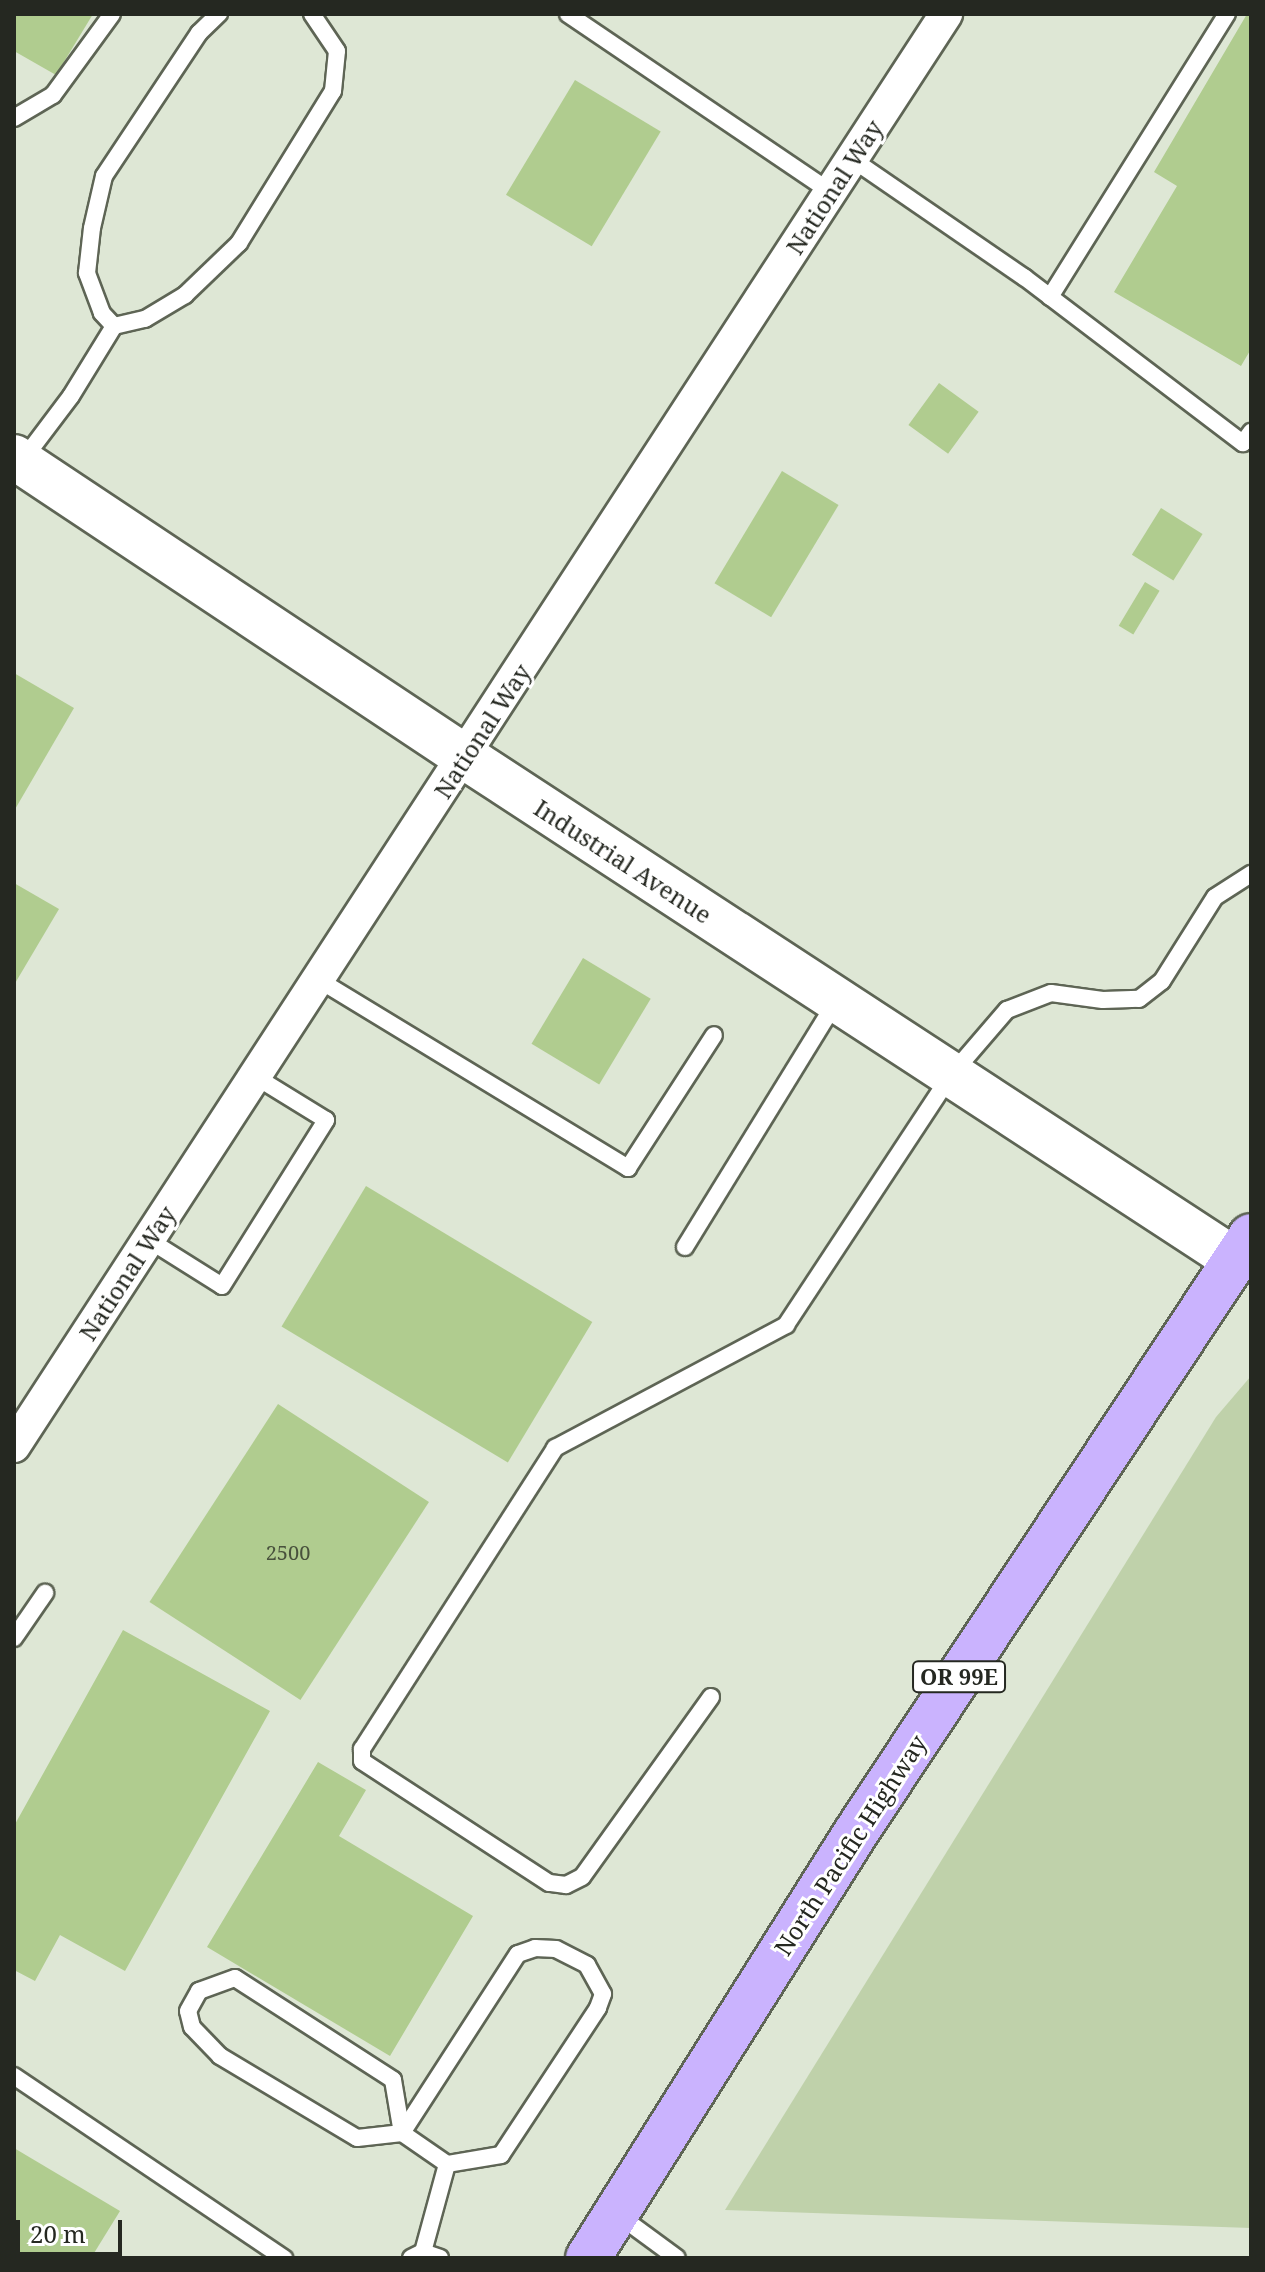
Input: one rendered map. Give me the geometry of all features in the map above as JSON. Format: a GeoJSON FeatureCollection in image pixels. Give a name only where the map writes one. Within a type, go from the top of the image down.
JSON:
{"type":"FeatureCollection","features":[{"type":"Feature","properties":{"kind":"main road","name":"North Pacific Highway"},"geometry":{"type":"LineString","coordinates":[[588,2258],[855,1834],[1243,1248]]}},
{"type":"Feature","properties":{"kind":"street","name":"National Way"},"geometry":{"type":"LineString","coordinates":[[14,1446],[946,14]]}},
{"type":"Feature","properties":{"kind":"street","name":"Industrial Avenue"},"geometry":{"type":"LineString","coordinates":[[18,460],[951,1075],[1243,1248]]}},
{"type":"Feature","properties":{"kind":"lane"},"geometry":{"type":"LineString","coordinates":[[14,118],[53,95],[112,14]]}},
{"type":"Feature","properties":{"kind":"lane"},"geometry":{"type":"LineString","coordinates":[[114,326],[102,313],[87,273],[92,228],[104,176],[199,33],[219,14]]}},
{"type":"Feature","properties":{"kind":"lane"},"geometry":{"type":"LineString","coordinates":[[18,460],[71,396],[114,326],[145,319],[185,295],[239,243],[333,91],[337,51],[312,14]]}},
{"type":"Feature","properties":{"kind":"lane"},"geometry":{"type":"LineString","coordinates":[[568,14],[831,192]]}},
{"type":"Feature","properties":{"kind":"lane"},"geometry":{"type":"LineString","coordinates":[[1050,297],[1227,14]]}},
{"type":"Feature","properties":{"kind":"lane"},"geometry":{"type":"LineString","coordinates":[[852,159],[1050,297],[1248,441]]}},
{"type":"Feature","properties":{"kind":"lane"},"geometry":{"type":"LineString","coordinates":[[711,1697],[582,1877],[566,1885],[549,1883],[362,1761],[362,1749],[555,1448],[786,1325],[951,1075],[1007,1010],[1051,993],[1103,1000],[1139,999],[1162,981],[1215,897],[1251,874]]}},
{"type":"Feature","properties":{"kind":"lane"},"geometry":{"type":"LineString","coordinates":[[319,980],[628,1168],[714,1035]]}},
{"type":"Feature","properties":{"kind":"lane"},"geometry":{"type":"LineString","coordinates":[[685,1247],[837,1001]]}},
{"type":"Feature","properties":{"kind":"lane"},"geometry":{"type":"LineString","coordinates":[[149,1240],[222,1286],[326,1120],[256,1077]]}},
{"type":"Feature","properties":{"kind":"lane"},"geometry":{"type":"LineString","coordinates":[[14,1638],[45,1593]]}},
{"type":"Feature","properties":{"kind":"lane"},"geometry":{"type":"LineString","coordinates":[[402,2133],[393,2080],[235,1978],[199,1991],[188,2011],[192,2027],[220,2056],[357,2138],[402,2133],[447,2164],[501,2155],[598,2008],[603,1994],[587,1965],[556,1949],[535,1948],[518,1954],[402,2133]]}},
{"type":"Feature","properties":{"kind":"lane"},"geometry":{"type":"LineString","coordinates":[[14,2076],[284,2258]]}},
{"type":"Feature","properties":{"kind":"lane"},"geometry":{"type":"LineString","coordinates":[[440,2258],[417,2255],[447,2164]]}},
{"type":"Feature","properties":{"kind":"lane"},"geometry":{"type":"LineString","coordinates":[[616,2213],[677,2258]]}},
{"type":"Feature","properties":{"kind":"green space"},"geometry":{"type":"Polygon","coordinates":[[[1251,1376],[1251,2228],[725,2210],[1216,1417],[1251,1376]]]}},
{"type":"Feature","properties":{"kind":"building"},"geometry":{"type":"Polygon","coordinates":[[[14,14],[93,14],[56,75],[14,51],[14,14]]]}},
{"type":"Feature","properties":{"kind":"building"},"geometry":{"type":"Polygon","coordinates":[[[1247,14],[1251,15],[1251,349],[1241,366],[1114,292],[1177,186],[1154,172],[1247,14]]]}},
{"type":"Feature","properties":{"kind":"building"},"geometry":{"type":"Polygon","coordinates":[[[575,80],[661,132],[592,246],[506,195],[575,80]]]}},
{"type":"Feature","properties":{"kind":"building"},"geometry":{"type":"Polygon","coordinates":[[[939,383],[979,412],[948,454],[908,425],[939,383]]]}},
{"type":"Feature","properties":{"kind":"building"},"geometry":{"type":"Polygon","coordinates":[[[782,471],[839,505],[771,617],[715,583],[782,471]]]}},
{"type":"Feature","properties":{"kind":"building"},"geometry":{"type":"Polygon","coordinates":[[[1161,508],[1203,534],[1173,581],[1132,555],[1161,508]]]}},
{"type":"Feature","properties":{"kind":"building"},"geometry":{"type":"Polygon","coordinates":[[[1145,582],[1160,591],[1133,634],[1119,626],[1145,582]]]}},
{"type":"Feature","properties":{"kind":"building"},"geometry":{"type":"Polygon","coordinates":[[[14,673],[74,708],[14,811],[14,673]]]}},
{"type":"Feature","properties":{"kind":"building"},"geometry":{"type":"Polygon","coordinates":[[[14,883],[59,909],[14,985],[14,883]]]}},
{"type":"Feature","properties":{"kind":"building"},"geometry":{"type":"Polygon","coordinates":[[[583,958],[651,999],[599,1084],[531,1044],[583,958]]]}},
{"type":"Feature","properties":{"kind":"building"},"geometry":{"type":"Polygon","coordinates":[[[366,1186],[592,1322],[508,1463],[282,1327],[366,1186]]]}},
{"type":"Feature","properties":{"kind":"building"},"geometry":{"type":"Polygon","coordinates":[[[278,1404],[429,1502],[300,1700],[149,1602],[278,1404]]]}},
{"type":"Feature","properties":{"kind":"building"},"geometry":{"type":"Polygon","coordinates":[[[123,1630],[270,1711],[125,1971],[60,1935],[35,1981],[14,1970],[14,1826],[123,1630]]]}},
{"type":"Feature","properties":{"kind":"building"},"geometry":{"type":"Polygon","coordinates":[[[318,1762],[366,1790],[339,1836],[473,1916],[390,2056],[207,1947],[318,1762]]]}},
{"type":"Feature","properties":{"kind":"building"},"geometry":{"type":"Polygon","coordinates":[[[14,2148],[120,2211],[91,2258],[14,2258],[14,2148]]]}}]}
